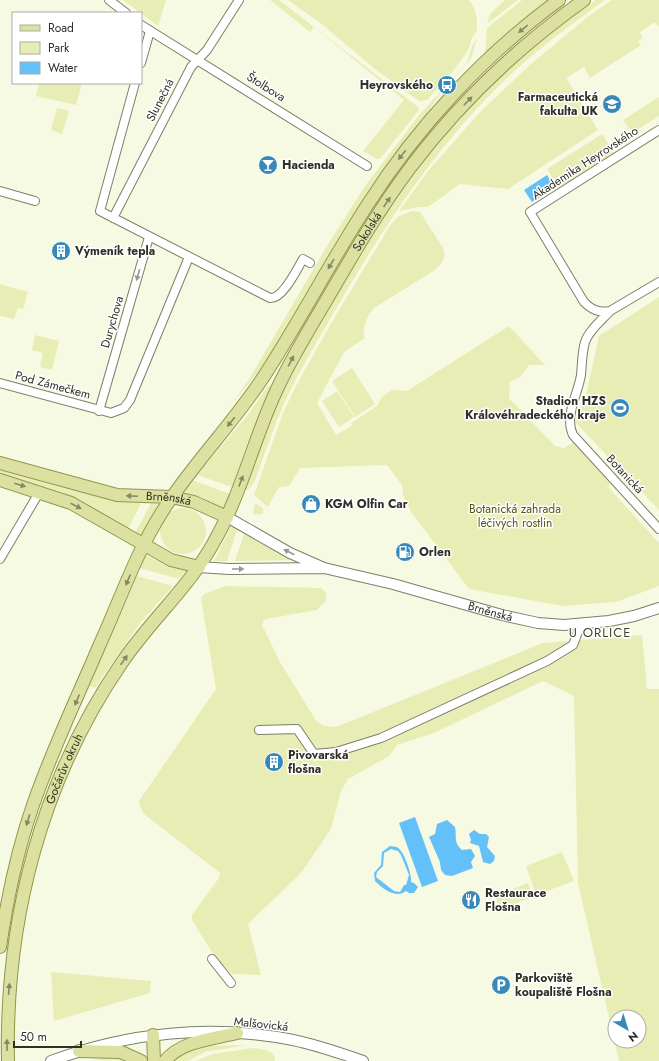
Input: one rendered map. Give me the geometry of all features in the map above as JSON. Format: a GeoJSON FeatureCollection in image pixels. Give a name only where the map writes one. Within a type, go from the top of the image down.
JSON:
{"type":"FeatureCollection","features":[{"type":"Feature","properties":{"kind":"main road","name":"Sokolská"},"geometry":{"type":"LineString","coordinates":[[171,498],[246,402],[266,373],[345,240],[397,162],[431,120],[472,75],[514,36],[559,0]]}},
{"type":"Feature","properties":{"kind":"main road","name":"Sokolská"},"geometry":{"type":"LineString","coordinates":[[227,517],[279,384],[351,258],[398,186],[446,124],[498,70],[550,26],[584,0]]}},
{"type":"Feature","properties":{"kind":"main road","name":"Brněnská"},"geometry":{"type":"LineString","coordinates":[[0,463],[117,495],[171,498],[199,504],[227,517]]}},
{"type":"Feature","properties":{"kind":"main road","name":"Brněnská"},"geometry":{"type":"LineString","coordinates":[[0,480],[40,491],[71,503],[176,562],[199,567]]}},
{"type":"Feature","properties":{"kind":"main road","name":"Gočárův okruh"},"geometry":{"type":"LineString","coordinates":[[0,947],[10,886],[33,805],[48,764],[144,545],[171,498]]}},
{"type":"Feature","properties":{"kind":"main road","name":"Gočárův okruh"},"geometry":{"type":"LineString","coordinates":[[8,1061],[8,999],[17,928],[26,880],[38,836],[57,781],[82,730],[123,660],[199,567],[214,543],[227,517]]}},
{"type":"Feature","properties":{"kind":"main road"},"geometry":{"type":"LineString","coordinates":[[165,1061],[177,1050],[185,1046],[237,1033]]}},
{"type":"Feature","properties":{"kind":"main road"},"geometry":{"type":"LineString","coordinates":[[153,1035],[154,1061]]}},
{"type":"Feature","properties":{"kind":"main road"},"geometry":{"type":"LineString","coordinates":[[79,1051],[121,1052],[141,1061]]}},
{"type":"Feature","properties":{"kind":"street"},"geometry":{"type":"LineString","coordinates":[[108,0],[125,12]]}},
{"type":"Feature","properties":{"kind":"street","name":"Slunečná"},"geometry":{"type":"LineString","coordinates":[[113,218],[191,67],[207,50],[239,0]]}},
{"type":"Feature","properties":{"kind":"street"},"geometry":{"type":"LineString","coordinates":[[142,25],[150,31],[142,59]]}},
{"type":"Feature","properties":{"kind":"street","name":"Štolbova"},"geometry":{"type":"LineString","coordinates":[[150,31],[199,59],[367,166]]}},
{"type":"Feature","properties":{"kind":"street"},"geometry":{"type":"LineString","coordinates":[[135,84],[100,211],[149,237],[273,298],[284,290],[303,259],[310,263]]}},
{"type":"Feature","properties":{"kind":"street","name":"Akademika Heyrovského"},"geometry":{"type":"LineString","coordinates":[[610,311],[597,311],[590,308],[584,302],[530,212],[659,130]]}},
{"type":"Feature","properties":{"kind":"street"},"geometry":{"type":"LineString","coordinates":[[0,191],[35,201]]}},
{"type":"Feature","properties":{"kind":"street","name":"Durychova"},"geometry":{"type":"LineString","coordinates":[[99,411],[149,237]]}},
{"type":"Feature","properties":{"kind":"street"},"geometry":{"type":"LineString","coordinates":[[99,411],[111,413],[124,408],[130,400],[189,256]]}},
{"type":"Feature","properties":{"kind":"street"},"geometry":{"type":"LineString","coordinates":[[610,311],[659,282]]}},
{"type":"Feature","properties":{"kind":"street","name":"Botanická"},"geometry":{"type":"LineString","coordinates":[[610,311],[594,327],[585,341],[580,377],[570,418],[570,425],[573,435],[659,528]]}},
{"type":"Feature","properties":{"kind":"street","name":"Pod Zámečkem"},"geometry":{"type":"LineString","coordinates":[[0,383],[99,411]]}},
{"type":"Feature","properties":{"kind":"street"},"geometry":{"type":"LineString","coordinates":[[0,559],[40,491]]}},
{"type":"Feature","properties":{"kind":"street","name":"Brněnská"},"geometry":{"type":"LineString","coordinates":[[227,517],[290,553],[324,568],[393,584],[502,616],[538,623],[564,625],[634,616],[659,608]]}},
{"type":"Feature","properties":{"kind":"street","name":"Brněnská"},"geometry":{"type":"LineString","coordinates":[[199,567],[229,569],[324,568]]}},
{"type":"Feature","properties":{"kind":"street"},"geometry":{"type":"LineString","coordinates":[[259,730],[296,729],[314,754],[336,752],[382,738],[547,661],[573,645],[581,624]]}},
{"type":"Feature","properties":{"kind":"street"},"geometry":{"type":"LineString","coordinates":[[212,959],[231,983]]}},
{"type":"Feature","properties":{"kind":"street","name":"Malšovická"},"geometry":{"type":"LineString","coordinates":[[51,1061],[79,1051],[113,1042],[182,1032],[237,1033],[293,1040],[363,1061]]}},
{"type":"Feature","properties":{"kind":"green space"},"geometry":{"type":"Polygon","coordinates":[[[123,0],[166,0],[158,26],[142,14],[142,12],[139,12],[123,0]]]}},
{"type":"Feature","properties":{"kind":"green space"},"geometry":{"type":"Polygon","coordinates":[[[270,0],[279,0],[418,107],[419,110],[380,159],[377,159],[363,151],[404,100],[314,27],[310,32],[270,0]]]}},
{"type":"Feature","properties":{"kind":"green space"},"geometry":{"type":"Polygon","coordinates":[[[288,0],[469,0],[475,11],[477,31],[473,36],[468,50],[453,71],[427,100],[419,101],[375,69],[323,25],[288,0]]]}},
{"type":"Feature","properties":{"kind":"green space"},"geometry":{"type":"Polygon","coordinates":[[[505,0],[518,0],[487,24],[490,14],[505,0]]]}},
{"type":"Feature","properties":{"kind":"green space"},"geometry":{"type":"Polygon","coordinates":[[[522,0],[551,0],[485,53],[487,28],[522,0]]]}},
{"type":"Feature","properties":{"kind":"green space"},"geometry":{"type":"Polygon","coordinates":[[[596,0],[605,0],[529,58],[480,105],[434,159],[413,188],[374,246],[293,384],[270,438],[254,483],[248,490],[244,490],[260,445],[286,386],[327,311],[389,210],[448,132],[481,96],[516,62],[554,30],[596,0]]]}},
{"type":"Feature","properties":{"kind":"green space"},"geometry":{"type":"Polygon","coordinates":[[[612,0],[659,0],[659,27],[655,22],[640,32],[643,38],[638,41],[641,45],[590,78],[584,67],[566,78],[598,130],[508,189],[460,184],[428,207],[419,207],[399,211],[428,171],[481,111],[530,65],[590,15],[612,0]]]}},
{"type":"Feature","properties":{"kind":"green space"},"geometry":{"type":"Polygon","coordinates":[[[477,38],[471,59],[440,94],[419,125],[393,156],[337,240],[263,366],[230,406],[248,381],[327,246],[365,186],[419,115],[466,64],[473,44],[477,38]]]}},
{"type":"Feature","properties":{"kind":"green space"},"geometry":{"type":"Polygon","coordinates":[[[39,84],[82,84],[76,105],[36,96],[39,84]]]}},
{"type":"Feature","properties":{"kind":"green space"},"geometry":{"type":"Polygon","coordinates":[[[659,97],[659,116],[632,133],[623,120],[659,97]]]}},
{"type":"Feature","properties":{"kind":"green space"},"geometry":{"type":"Polygon","coordinates":[[[57,108],[69,111],[62,134],[51,130],[57,108]]]}},
{"type":"Feature","properties":{"kind":"green space"},"geometry":{"type":"Polygon","coordinates":[[[602,134],[614,153],[559,188],[547,169],[602,134]]]}},
{"type":"Feature","properties":{"kind":"green space","name":"Botanická zahrada léčivých rostlin"},"geometry":{"type":"Polygon","coordinates":[[[411,211],[420,212],[443,248],[444,258],[442,263],[435,270],[374,308],[366,322],[364,330],[365,338],[344,352],[317,403],[336,435],[353,425],[351,423],[377,406],[382,397],[392,390],[407,391],[509,326],[545,365],[529,365],[520,377],[510,382],[509,398],[555,446],[564,448],[574,442],[609,481],[609,488],[659,543],[659,586],[616,602],[563,606],[469,589],[412,513],[403,496],[402,485],[387,465],[300,468],[289,486],[279,487],[268,507],[254,495],[283,413],[295,388],[330,325],[391,224],[398,217],[411,211]]]}},
{"type":"Feature","properties":{"kind":"green space"},"geometry":{"type":"Polygon","coordinates":[[[0,284],[28,292],[23,309],[18,308],[14,319],[0,316],[0,284]]]}},
{"type":"Feature","properties":{"kind":"green space","name":"Stadion HZS Královéhradeckého kraje"},"geometry":{"type":"Polygon","coordinates":[[[659,297],[659,510],[575,422],[586,395],[599,336],[659,297]]]}},
{"type":"Feature","properties":{"kind":"green space"},"geometry":{"type":"Polygon","coordinates":[[[35,335],[59,341],[52,370],[40,367],[43,353],[32,350],[35,335]]]}},
{"type":"Feature","properties":{"kind":"green space"},"geometry":{"type":"Polygon","coordinates":[[[352,368],[375,404],[355,417],[332,381],[352,368]]]}},
{"type":"Feature","properties":{"kind":"green space"},"geometry":{"type":"Polygon","coordinates":[[[268,386],[271,387],[249,438],[232,487],[197,475],[247,416],[268,386]]]}},
{"type":"Feature","properties":{"kind":"green space"},"geometry":{"type":"Polygon","coordinates":[[[337,391],[354,417],[339,427],[322,401],[337,391]]]}},
{"type":"Feature","properties":{"kind":"green space"},"geometry":{"type":"Polygon","coordinates":[[[0,468],[123,501],[141,503],[128,529],[111,518],[62,492],[0,474],[0,468]]]}},
{"type":"Feature","properties":{"kind":"green space"},"geometry":{"type":"Polygon","coordinates":[[[192,480],[230,494],[224,510],[204,498],[182,492],[192,480]]]}},
{"type":"Feature","properties":{"kind":"green space"},"geometry":{"type":"Polygon","coordinates":[[[151,503],[158,504],[142,537],[135,533],[151,503]]]}},
{"type":"Feature","properties":{"kind":"green space"},"geometry":{"type":"Polygon","coordinates":[[[255,503],[263,508],[263,514],[253,514],[255,503]]]}},
{"type":"Feature","properties":{"kind":"green space"},"geometry":{"type":"Polygon","coordinates":[[[178,508],[188,508],[196,512],[202,518],[206,526],[206,536],[202,544],[196,550],[188,554],[178,554],[170,550],[164,544],[160,536],[160,526],[164,518],[170,512],[178,508]]]}},
{"type":"Feature","properties":{"kind":"green space"},"geometry":{"type":"Polygon","coordinates":[[[231,526],[237,530],[227,561],[214,561],[231,526]]]}},
{"type":"Feature","properties":{"kind":"green space"},"geometry":{"type":"Polygon","coordinates":[[[244,534],[292,559],[293,560],[235,561],[244,534]]]}},
{"type":"Feature","properties":{"kind":"green space"},"geometry":{"type":"Polygon","coordinates":[[[145,555],[170,567],[187,570],[179,579],[139,568],[145,555]]]}},
{"type":"Feature","properties":{"kind":"green space"},"geometry":{"type":"Polygon","coordinates":[[[137,576],[173,586],[141,622],[95,688],[89,686],[137,576]]]}},
{"type":"Feature","properties":{"kind":"green space"},"geometry":{"type":"Polygon","coordinates":[[[226,586],[321,588],[326,593],[326,601],[317,610],[266,619],[263,621],[262,625],[281,664],[317,722],[324,726],[336,727],[543,643],[642,635],[647,689],[659,689],[659,1061],[619,1061],[616,1049],[647,1049],[647,1009],[607,1009],[578,883],[574,696],[543,681],[434,733],[397,745],[389,756],[348,779],[341,791],[331,829],[301,873],[248,924],[261,975],[232,974],[215,957],[192,920],[192,915],[219,878],[220,873],[144,814],[139,801],[216,689],[201,598],[204,594],[226,586]]]}},
{"type":"Feature","properties":{"kind":"green space"},"geometry":{"type":"Polygon","coordinates":[[[562,852],[574,881],[536,895],[526,866],[562,852]]]}},
{"type":"Feature","properties":{"kind":"green space"},"geometry":{"type":"Polygon","coordinates":[[[528,883],[533,897],[500,909],[495,896],[528,883]]]}},
{"type":"Feature","properties":{"kind":"green space"},"geometry":{"type":"Polygon","coordinates":[[[51,972],[151,981],[150,993],[54,1021],[51,972]]]}},
{"type":"Feature","properties":{"kind":"green space"},"geometry":{"type":"Polygon","coordinates":[[[247,1045],[205,1052],[188,1061],[171,1061],[187,1051],[197,1048],[247,1045]]]}},
{"type":"Feature","properties":{"kind":"green space"},"geometry":{"type":"Polygon","coordinates":[[[252,1048],[267,1050],[273,1054],[275,1061],[195,1061],[213,1054],[252,1048]]]}},
{"type":"Feature","properties":{"kind":"green space"},"geometry":{"type":"Polygon","coordinates":[[[123,1055],[136,1061],[93,1060],[106,1056],[123,1055]]]}},
{"type":"Feature","properties":{"kind":"water"},"geometry":{"type":"Polygon","coordinates":[[[547,175],[555,188],[532,202],[524,190],[547,175]]]}},
{"type":"Feature","properties":{"kind":"water"},"geometry":{"type":"Polygon","coordinates":[[[415,817],[438,881],[422,887],[399,823],[415,817]]]}},
{"type":"Feature","properties":{"kind":"water"},"geometry":{"type":"Polygon","coordinates":[[[447,820],[455,827],[457,845],[462,850],[471,849],[475,856],[471,862],[473,868],[452,876],[445,875],[441,870],[440,862],[429,837],[435,834],[437,824],[447,820]]]}},
{"type":"Feature","properties":{"kind":"water"},"geometry":{"type":"Polygon","coordinates":[[[474,830],[480,834],[486,834],[489,837],[487,847],[495,856],[494,861],[490,864],[483,862],[479,846],[470,843],[471,840],[469,834],[474,830]]]}},
{"type":"Feature","properties":{"kind":"water"},"geometry":{"type":"Polygon","coordinates":[[[390,846],[400,849],[407,863],[411,882],[418,887],[414,893],[409,893],[406,891],[398,894],[390,892],[375,881],[374,873],[381,865],[382,852],[390,846]],[[391,849],[384,853],[383,866],[377,872],[376,877],[394,891],[400,892],[404,885],[406,885],[409,875],[398,851],[391,849]]]}},
{"type":"Feature","properties":{"kind":"place","name":"Heyrovského"},"geometry":{"type":"Point","coordinates":[447,85]}},
{"type":"Feature","properties":{"kind":"place","name":"Farmaceutická fakulta UK"},"geometry":{"type":"Point","coordinates":[612,104]}},
{"type":"Feature","properties":{"kind":"place","name":"Hacienda"},"geometry":{"type":"Point","coordinates":[268,165]}},
{"type":"Feature","properties":{"kind":"place","name":"Výmeník tepla"},"geometry":{"type":"Point","coordinates":[61,251]}},
{"type":"Feature","properties":{"kind":"place","name":"Stadion HZS Královéhradeckého kraje"},"geometry":{"type":"Point","coordinates":[620,408]}},
{"type":"Feature","properties":{"kind":"place","name":"KGM Olfin Car"},"geometry":{"type":"Point","coordinates":[311,504]}},
{"type":"Feature","properties":{"kind":"place","name":"Orlen"},"geometry":{"type":"Point","coordinates":[405,552]}},
{"type":"Feature","properties":{"kind":"place","name":"Pivovarská flošna"},"geometry":{"type":"Point","coordinates":[274,762]}},
{"type":"Feature","properties":{"kind":"place","name":"Restaurace Flošna"},"geometry":{"type":"Point","coordinates":[471,900]}},
{"type":"Feature","properties":{"kind":"place","name":"Parkoviště koupaliště Flošna"},"geometry":{"type":"Point","coordinates":[501,985]}},
{"type":"Feature","properties":{"kind":"district","name":"U ORLICE"},"geometry":{"type":"Point","coordinates":[600,632]}}]}
